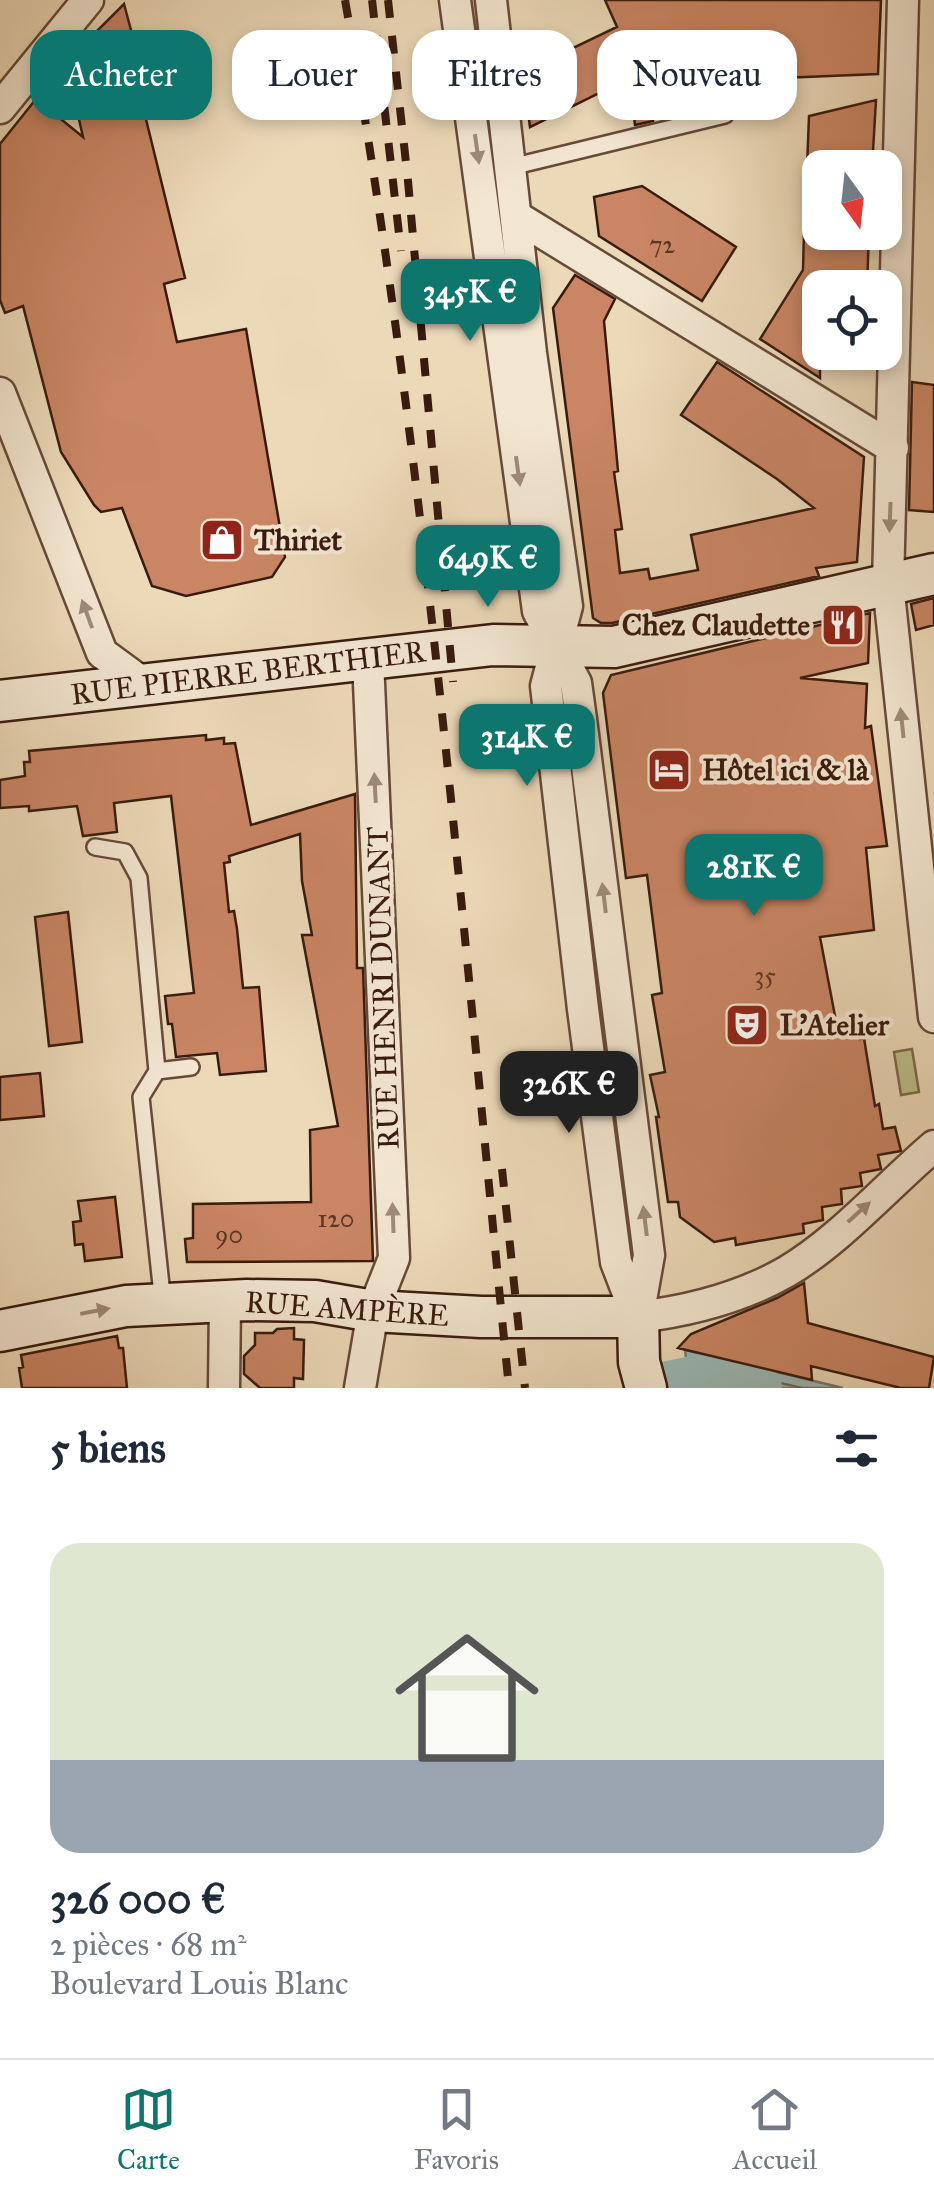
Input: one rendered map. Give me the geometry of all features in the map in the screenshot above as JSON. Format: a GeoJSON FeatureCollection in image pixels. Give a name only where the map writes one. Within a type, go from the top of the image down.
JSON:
{"type":"FeatureCollection","features":[{"type":"Feature","properties":{"kind":"street"},"geometry":{"type":"LineString","coordinates":[[0,108],[88,0]]}},
{"type":"Feature","properties":{"kind":"street"},"geometry":{"type":"LineString","coordinates":[[455,0],[538,611],[576,683],[581,719],[649,1254],[638,1317],[643,1375]]}},
{"type":"Feature","properties":{"kind":"street"},"geometry":{"type":"LineString","coordinates":[[491,0],[532,353],[567,606],[556,648]]}},
{"type":"Feature","properties":{"kind":"street"},"geometry":{"type":"LineString","coordinates":[[903,0],[888,584],[934,1018]]}},
{"type":"Feature","properties":{"kind":"street"},"geometry":{"type":"LineString","coordinates":[[517,217],[893,448]]}},
{"type":"Feature","properties":{"kind":"street"},"geometry":{"type":"LineString","coordinates":[[0,394],[102,652],[147,686]]}},
{"type":"Feature","properties":{"kind":"street","name":"RUE PIERRE BERTHIER"},"geometry":{"type":"LineString","coordinates":[[0,701],[493,645],[614,648],[934,574]]}},
{"type":"Feature","properties":{"kind":"street","name":"RUE HENRI DUNANT"},"geometry":{"type":"LineString","coordinates":[[360,1388],[372,1311],[394,1258],[368,660]]}},
{"type":"Feature","properties":{"kind":"street"},"geometry":{"type":"LineString","coordinates":[[638,1317],[703,1306],[784,1273],[813,1254],[934,1146]]}},
{"type":"Feature","properties":{"kind":"street","name":"RUE AMPÈRE"},"geometry":{"type":"LineString","coordinates":[[0,1332],[126,1306],[225,1302],[315,1301],[372,1311],[482,1317],[638,1317]]}},
{"type":"Feature","properties":{"kind":"street"},"geometry":{"type":"LineString","coordinates":[[224,1388],[225,1302]]}},
{"type":"Feature","properties":{"kind":"lane"},"geometry":{"type":"LineString","coordinates":[[511,167],[708,120]]}},
{"type":"Feature","properties":{"kind":"lane"},"geometry":{"type":"LineString","coordinates":[[94,848],[125,852],[139,878],[157,1071],[141,1097],[163,1304]]}},
{"type":"Feature","properties":{"kind":"lane"},"geometry":{"type":"LineString","coordinates":[[157,1071],[190,1066]]}},
{"type":"Feature","properties":{"kind":"green space"},"geometry":{"type":"Polygon","coordinates":[[[912,1049],[919,1092],[901,1095],[894,1052],[912,1049]]]}},
{"type":"Feature","properties":{"kind":"water"},"geometry":{"type":"Polygon","coordinates":[[[685,1350],[843,1388],[690,1388],[685,1350]]]}},
{"type":"Feature","properties":{"kind":"building"},"geometry":{"type":"Polygon","coordinates":[[[605,0],[881,0],[878,74],[797,77],[797,30],[611,30],[617,27],[605,0]]]}},
{"type":"Feature","properties":{"kind":"building"},"geometry":{"type":"Polygon","coordinates":[[[124,4],[131,30],[98,30],[124,4]]]}},
{"type":"Feature","properties":{"kind":"building"},"geometry":{"type":"Polygon","coordinates":[[[597,37],[597,94],[577,104],[577,46],[597,37]]]}},
{"type":"Feature","properties":{"kind":"building"},"geometry":{"type":"Polygon","coordinates":[[[876,100],[873,150],[808,150],[809,116],[876,100]]]}},
{"type":"Feature","properties":{"kind":"building"},"geometry":{"type":"Polygon","coordinates":[[[30,106],[30,120],[62,120],[83,137],[79,120],[146,120],[185,278],[164,284],[177,342],[246,329],[285,557],[272,577],[186,596],[152,586],[122,508],[101,512],[61,452],[23,306],[5,313],[0,300],[0,144],[30,106]]]}},
{"type":"Feature","properties":{"kind":"building"},"geometry":{"type":"Polygon","coordinates":[[[642,186],[736,247],[702,301],[599,236],[594,197],[642,186]]]}},
{"type":"Feature","properties":{"kind":"building"},"geometry":{"type":"Polygon","coordinates":[[[804,250],[868,250],[868,270],[803,270],[804,250]]]}},
{"type":"Feature","properties":{"kind":"building"},"geometry":{"type":"Polygon","coordinates":[[[802,272],[802,366],[760,339],[802,272]]]}},
{"type":"Feature","properties":{"kind":"building"},"geometry":{"type":"Polygon","coordinates":[[[575,275],[615,299],[604,321],[618,471],[614,472],[622,529],[615,530],[620,573],[648,569],[650,579],[698,570],[691,535],[814,508],[681,415],[717,362],[864,457],[857,562],[816,568],[819,576],[612,623],[593,618],[553,308],[575,275]]]}},
{"type":"Feature","properties":{"kind":"building"},"geometry":{"type":"Polygon","coordinates":[[[912,382],[934,385],[934,512],[909,510],[912,382]]]}},
{"type":"Feature","properties":{"kind":"building"},"geometry":{"type":"Polygon","coordinates":[[[934,598],[934,625],[916,630],[911,604],[934,598]]]}},
{"type":"Feature","properties":{"kind":"building"},"geometry":{"type":"Polygon","coordinates":[[[870,613],[868,663],[800,678],[867,684],[865,728],[871,726],[887,846],[866,848],[874,930],[820,937],[839,1037],[860,1034],[860,1039],[864,1038],[875,1106],[879,1104],[883,1129],[895,1127],[901,1151],[878,1155],[881,1169],[860,1173],[862,1186],[841,1189],[842,1204],[822,1207],[823,1220],[803,1224],[804,1233],[736,1245],[735,1238],[714,1242],[680,1217],[678,1202],[668,1202],[659,1117],[650,1075],[665,1072],[652,995],[662,993],[647,875],[626,878],[603,693],[611,675],[870,613]]]}},
{"type":"Feature","properties":{"kind":"building"},"geometry":{"type":"Polygon","coordinates":[[[206,735],[206,740],[224,738],[224,744],[235,743],[251,825],[355,794],[357,968],[363,968],[373,1261],[187,1262],[185,1239],[193,1238],[193,1204],[311,1202],[310,1130],[338,1126],[302,935],[312,935],[302,881],[300,834],[229,856],[230,862],[224,863],[243,988],[259,987],[266,1071],[220,1075],[217,1053],[176,1057],[172,1024],[168,1024],[165,996],[194,993],[171,796],[114,803],[117,832],[83,836],[77,806],[29,811],[29,806],[0,808],[0,780],[25,776],[24,762],[30,762],[29,751],[206,735]]]}},
{"type":"Feature","properties":{"kind":"building"},"geometry":{"type":"Polygon","coordinates":[[[68,912],[82,1042],[49,1046],[35,917],[68,912]]]}},
{"type":"Feature","properties":{"kind":"building"},"geometry":{"type":"Polygon","coordinates":[[[40,1073],[44,1116],[0,1120],[0,1077],[40,1073]]]}},
{"type":"Feature","properties":{"kind":"building"},"geometry":{"type":"Polygon","coordinates":[[[115,1197],[122,1257],[85,1261],[83,1244],[75,1245],[73,1222],[81,1221],[78,1201],[115,1197]]]}},
{"type":"Feature","properties":{"kind":"building"},"geometry":{"type":"Polygon","coordinates":[[[804,1283],[808,1323],[934,1357],[929,1388],[901,1388],[811,1366],[812,1380],[678,1348],[691,1334],[804,1283]]]}},
{"type":"Feature","properties":{"kind":"building"},"geometry":{"type":"Polygon","coordinates":[[[294,1328],[294,1339],[304,1340],[303,1379],[294,1378],[294,1388],[260,1388],[244,1374],[244,1356],[255,1345],[255,1333],[294,1328]]]}},
{"type":"Feature","properties":{"kind":"building"},"geometry":{"type":"Polygon","coordinates":[[[117,1336],[119,1348],[123,1348],[127,1388],[22,1388],[21,1355],[117,1336]]]}},
{"type":"Feature","properties":{"kind":"waterway"},"geometry":{"type":"LineString","coordinates":[[655,1388],[702,1378],[758,1388]]}},
{"type":"Feature","properties":{"kind":"railway"},"geometry":{"type":"LineString","coordinates":[[345,0],[373,172],[420,519],[509,1388]]}},
{"type":"Feature","properties":{"kind":"railway"},"geometry":{"type":"LineString","coordinates":[[372,0],[401,251]]}},
{"type":"Feature","properties":{"kind":"railway"},"geometry":{"type":"LineString","coordinates":[[388,0],[453,682]]}},
{"type":"Feature","properties":{"kind":"railway"},"geometry":{"type":"LineString","coordinates":[[502,1169],[525,1388]]}},
{"type":"Feature","properties":{"kind":"place","name":"Thiriet"},"geometry":{"type":"Point","coordinates":[222,540]}},
{"type":"Feature","properties":{"kind":"place","name":"Chez Claudette"},"geometry":{"type":"Point","coordinates":[843,625]}},
{"type":"Feature","properties":{"kind":"place","name":"Hôtel ici & là"},"geometry":{"type":"Point","coordinates":[669,770]}},
{"type":"Feature","properties":{"kind":"place","name":"L'Atelier"},"geometry":{"type":"Point","coordinates":[747,1025]}}]}
